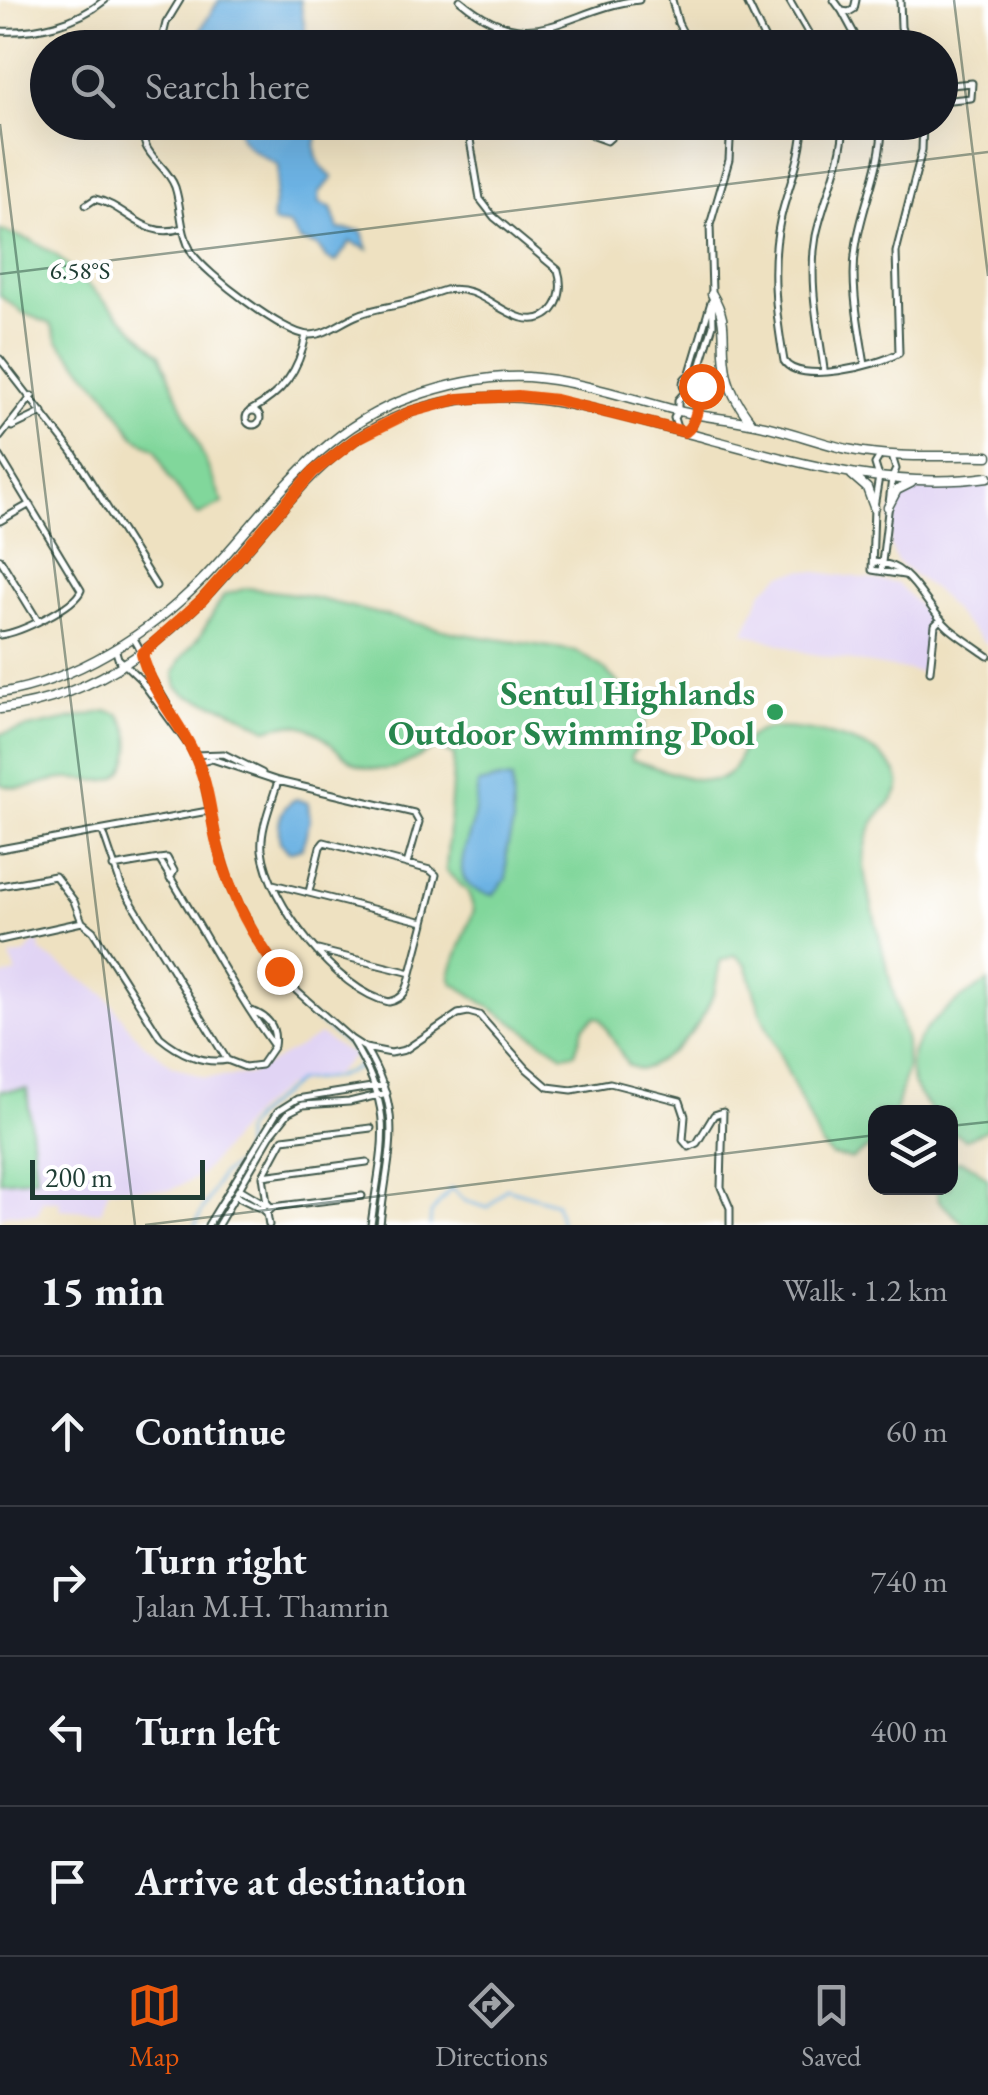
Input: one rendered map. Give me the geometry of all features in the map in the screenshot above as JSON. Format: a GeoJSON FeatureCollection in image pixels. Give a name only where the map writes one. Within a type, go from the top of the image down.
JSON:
{"type":"FeatureCollection","features":[{"type":"Feature","properties":{"kind":"main road"},"geometry":{"type":"LineString","coordinates":[[712,297],[725,324],[724,361],[730,388],[752,423]]}},
{"type":"Feature","properties":{"kind":"main road"},"geometry":{"type":"LineString","coordinates":[[0,692],[52,680],[132,637],[179,602],[308,460],[355,424],[406,398],[464,384],[528,378],[693,415],[752,423],[852,450],[988,456]]}},
{"type":"Feature","properties":{"kind":"main road"},"geometry":{"type":"LineString","coordinates":[[0,709],[66,695],[142,654],[202,600],[313,472],[356,439],[410,412],[458,399],[518,396],[556,400],[842,472],[920,481],[988,478]]}},
{"type":"Feature","properties":{"kind":"main road"},"geometry":{"type":"LineString","coordinates":[[842,472],[860,481],[874,507]]}},
{"type":"Feature","properties":{"kind":"main road"},"geometry":{"type":"LineString","coordinates":[[888,507],[897,490],[920,481]]}},
{"type":"Feature","properties":{"kind":"street"},"geometry":{"type":"LineString","coordinates":[[0,31],[47,27],[87,12],[105,0]]}},
{"type":"Feature","properties":{"kind":"street"},"geometry":{"type":"LineString","coordinates":[[164,30],[180,0]]}},
{"type":"Feature","properties":{"kind":"street"},"geometry":{"type":"LineString","coordinates":[[460,0],[496,24],[550,29],[601,4],[639,0]]}},
{"type":"Feature","properties":{"kind":"street"},"geometry":{"type":"LineString","coordinates":[[672,0],[682,30]]}},
{"type":"Feature","properties":{"kind":"street"},"geometry":{"type":"LineString","coordinates":[[746,0],[760,30]]}},
{"type":"Feature","properties":{"kind":"street"},"geometry":{"type":"LineString","coordinates":[[789,0],[806,30]]}},
{"type":"Feature","properties":{"kind":"street"},"geometry":{"type":"LineString","coordinates":[[834,0],[852,30]]}},
{"type":"Feature","properties":{"kind":"street"},"geometry":{"type":"LineString","coordinates":[[842,11],[852,11],[856,0]]}},
{"type":"Feature","properties":{"kind":"street"},"geometry":{"type":"LineString","coordinates":[[900,0],[901,30]]}},
{"type":"Feature","properties":{"kind":"street"},"geometry":{"type":"LineString","coordinates":[[493,30],[496,24]]}},
{"type":"Feature","properties":{"kind":"street"},"geometry":{"type":"LineString","coordinates":[[958,83],[972,83],[974,87],[970,98],[958,99]]}},
{"type":"Feature","properties":{"kind":"street"},"geometry":{"type":"LineString","coordinates":[[143,140],[173,182],[182,228],[202,266],[274,319],[306,335],[372,310],[454,289],[474,292],[522,318],[551,313],[558,304],[558,270],[494,217],[480,198],[470,140]]}},
{"type":"Feature","properties":{"kind":"street"},"geometry":{"type":"LineString","coordinates":[[697,377],[713,326],[710,225],[732,140]]}},
{"type":"Feature","properties":{"kind":"street"},"geometry":{"type":"LineString","coordinates":[[801,140],[776,245],[775,294],[786,365],[798,373],[841,371],[888,359],[899,352],[896,252],[922,140]]}},
{"type":"Feature","properties":{"kind":"street"},"geometry":{"type":"LineString","coordinates":[[824,369],[813,292],[815,244],[841,140]]}},
{"type":"Feature","properties":{"kind":"street"},"geometry":{"type":"LineString","coordinates":[[865,366],[853,268],[880,140]]}},
{"type":"Feature","properties":{"kind":"street"},"geometry":{"type":"LineString","coordinates":[[86,204],[103,200],[141,226],[160,232],[182,228]]}},
{"type":"Feature","properties":{"kind":"street"},"geometry":{"type":"LineString","coordinates":[[686,390],[684,382],[712,297]]}},
{"type":"Feature","properties":{"kind":"street"},"geometry":{"type":"LineString","coordinates":[[250,411],[288,382],[306,335]]}},
{"type":"Feature","properties":{"kind":"street"},"geometry":{"type":"LineString","coordinates":[[695,352],[706,354]]}},
{"type":"Feature","properties":{"kind":"street"},"geometry":{"type":"LineString","coordinates":[[0,360],[73,453],[156,586]]}},
{"type":"Feature","properties":{"kind":"street"},"geometry":{"type":"LineString","coordinates":[[686,390],[678,400],[674,418],[681,431],[692,427],[698,404],[696,392],[702,384],[697,377],[689,376]]}},
{"type":"Feature","properties":{"kind":"street"},"geometry":{"type":"LineString","coordinates":[[686,390],[696,392]]}},
{"type":"Feature","properties":{"kind":"street"},"geometry":{"type":"LineString","coordinates":[[0,437],[32,396]]}},
{"type":"Feature","properties":{"kind":"street"},"geometry":{"type":"LineString","coordinates":[[10,428],[43,412]]}},
{"type":"Feature","properties":{"kind":"street"},"geometry":{"type":"LineString","coordinates":[[882,571],[896,469],[887,453],[874,464],[879,477],[872,570],[904,575]]}},
{"type":"Feature","properties":{"kind":"street"},"geometry":{"type":"LineString","coordinates":[[0,456],[79,586],[80,594],[72,603],[16,632],[0,635]]}},
{"type":"Feature","properties":{"kind":"street"},"geometry":{"type":"LineString","coordinates":[[0,522],[30,504]]}},
{"type":"Feature","properties":{"kind":"street"},"geometry":{"type":"LineString","coordinates":[[0,559],[38,620]]}},
{"type":"Feature","properties":{"kind":"street"},"geometry":{"type":"LineString","coordinates":[[873,562],[882,562],[914,582],[941,619],[988,656]]}},
{"type":"Feature","properties":{"kind":"street"},"geometry":{"type":"LineString","coordinates":[[930,672],[935,625],[941,619]]}},
{"type":"Feature","properties":{"kind":"street"},"geometry":{"type":"LineString","coordinates":[[132,637],[148,673],[172,710],[174,723]]}},
{"type":"Feature","properties":{"kind":"street"},"geometry":{"type":"LineString","coordinates":[[115,647],[118,658],[127,664],[164,716],[174,723],[194,755],[224,872],[257,940],[291,986],[351,1040],[365,1048],[398,1053],[454,1016],[472,1012],[494,1029],[527,1070],[548,1087],[572,1090],[610,1084],[680,1101],[685,1116],[682,1140],[688,1147],[700,1140],[714,1116],[723,1112],[721,1187],[730,1208],[730,1225]]}},
{"type":"Feature","properties":{"kind":"street"},"geometry":{"type":"LineString","coordinates":[[194,755],[211,752],[232,762]]}},
{"type":"Feature","properties":{"kind":"street"},"geometry":{"type":"LineString","coordinates":[[198,763],[212,759],[232,762],[256,768],[278,781],[416,815],[419,822],[407,864]]}},
{"type":"Feature","properties":{"kind":"street"},"geometry":{"type":"LineString","coordinates":[[278,781],[262,845],[273,884],[287,913],[349,982],[384,1002],[405,994],[436,875],[433,870],[324,842],[309,892]]}},
{"type":"Feature","properties":{"kind":"street"},"geometry":{"type":"LineString","coordinates":[[0,849],[210,811]]}},
{"type":"Feature","properties":{"kind":"street"},"geometry":{"type":"LineString","coordinates":[[103,832],[112,867],[227,1060]]}},
{"type":"Feature","properties":{"kind":"street"},"geometry":{"type":"LineString","coordinates":[[0,886],[58,877],[74,900],[82,922],[93,931],[160,1037],[200,1059],[227,1060],[245,1067],[261,1065],[274,1046],[159,859],[112,867]]}},
{"type":"Feature","properties":{"kind":"street"},"geometry":{"type":"LineString","coordinates":[[273,884],[424,922]]}},
{"type":"Feature","properties":{"kind":"street"},"geometry":{"type":"LineString","coordinates":[[0,940],[82,922]]}},
{"type":"Feature","properties":{"kind":"street"},"geometry":{"type":"LineString","coordinates":[[318,950],[411,973]]}},
{"type":"Feature","properties":{"kind":"street"},"geometry":{"type":"LineString","coordinates":[[351,1040],[380,1089],[387,1093],[393,1128],[380,1225]]}},
{"type":"Feature","properties":{"kind":"street"},"geometry":{"type":"LineString","coordinates":[[365,1048],[380,1089],[385,1133],[371,1225]]}},
{"type":"Feature","properties":{"kind":"street"},"geometry":{"type":"LineString","coordinates":[[364,1089],[365,1098]]}},
{"type":"Feature","properties":{"kind":"street"},"geometry":{"type":"LineString","coordinates":[[218,1225],[278,1111],[298,1100],[380,1089]]}},
{"type":"Feature","properties":{"kind":"street"},"geometry":{"type":"LineString","coordinates":[[208,1225],[289,1112],[303,1105],[365,1098],[380,1089]]}},
{"type":"Feature","properties":{"kind":"street"},"geometry":{"type":"LineString","coordinates":[[334,1093],[335,1102]]}},
{"type":"Feature","properties":{"kind":"street"},"geometry":{"type":"LineString","coordinates":[[268,1225],[263,1176],[283,1138],[371,1128]]}},
{"type":"Feature","properties":{"kind":"street"},"geometry":{"type":"LineString","coordinates":[[263,1176],[368,1162]]}},
{"type":"Feature","properties":{"kind":"street"},"geometry":{"type":"LineString","coordinates":[[234,1190],[266,1207],[362,1196]]}},
{"type":"Feature","properties":{"kind":"shaded area"},"geometry":{"type":"Polygon","coordinates":[[[988,483],[988,645],[938,593],[897,562],[890,545],[891,513],[898,497],[911,490],[988,483]]]}},
{"type":"Feature","properties":{"kind":"shaded area"},"geometry":{"type":"Polygon","coordinates":[[[803,570],[897,583],[930,618],[922,673],[807,653],[744,632],[764,589],[782,575],[803,570]]]}},
{"type":"Feature","properties":{"kind":"shaded area"},"geometry":{"type":"Polygon","coordinates":[[[39,939],[40,951],[105,995],[139,1040],[173,1066],[205,1078],[249,1075],[320,1035],[353,1056],[334,1075],[286,1086],[256,1110],[200,1176],[170,1190],[109,1188],[101,1212],[59,1209],[60,1201],[42,1201],[38,1214],[6,1214],[0,1219],[0,977],[17,973],[10,957],[24,954],[39,939]]]}},
{"type":"Feature","properties":{"kind":"green space"},"geometry":{"type":"Polygon","coordinates":[[[0,230],[32,241],[56,255],[160,354],[223,503],[199,515],[195,512],[169,478],[156,450],[134,436],[107,395],[58,341],[51,324],[25,314],[0,296],[0,230]]]}},
{"type":"Feature","properties":{"kind":"green space"},"geometry":{"type":"Polygon","coordinates":[[[247,588],[303,595],[456,633],[576,651],[603,668],[637,702],[645,717],[640,745],[631,755],[632,760],[688,778],[711,780],[728,775],[749,738],[767,729],[802,730],[842,738],[885,759],[894,769],[899,785],[870,830],[864,870],[906,1042],[907,1067],[897,1105],[868,1105],[868,1149],[852,1159],[832,1156],[822,1146],[761,1014],[746,964],[735,955],[720,961],[712,997],[690,1033],[672,1052],[640,1070],[628,1065],[600,1018],[595,1017],[584,1026],[575,1053],[563,1055],[453,983],[452,968],[474,910],[468,892],[446,871],[454,755],[437,748],[393,768],[372,769],[355,764],[306,727],[267,729],[229,709],[187,695],[177,687],[174,673],[224,595],[247,588]]]}},
{"type":"Feature","properties":{"kind":"green space"},"geometry":{"type":"Polygon","coordinates":[[[107,711],[119,714],[130,741],[126,765],[120,774],[105,780],[61,779],[24,788],[0,784],[0,734],[107,711]]]}},
{"type":"Feature","properties":{"kind":"green space"},"geometry":{"type":"Polygon","coordinates":[[[988,982],[988,1126],[965,1139],[958,1135],[958,1105],[927,1105],[914,1085],[910,1068],[920,1037],[960,1000],[988,982]]]}},
{"type":"Feature","properties":{"kind":"green space"},"geometry":{"type":"Polygon","coordinates":[[[27,1089],[36,1178],[0,1181],[0,1091],[27,1089]]]}},
{"type":"Feature","properties":{"kind":"green space"},"geometry":{"type":"Polygon","coordinates":[[[958,1161],[973,1166],[988,1179],[988,1225],[965,1225],[939,1201],[938,1195],[958,1195],[958,1161]]]}},
{"type":"Feature","properties":{"kind":"water"},"geometry":{"type":"Polygon","coordinates":[[[219,0],[300,0],[305,30],[200,30],[219,0]]]}},
{"type":"Feature","properties":{"kind":"water"},"geometry":{"type":"Polygon","coordinates":[[[243,140],[316,140],[318,160],[333,178],[319,193],[320,203],[331,208],[338,229],[362,231],[368,249],[350,242],[336,262],[326,258],[318,246],[300,241],[289,225],[273,223],[278,165],[243,140]]]}},
{"type":"Feature","properties":{"kind":"water"},"geometry":{"type":"Polygon","coordinates":[[[512,780],[513,825],[506,879],[493,895],[469,885],[462,869],[478,784],[512,780]]]}},
{"type":"Feature","properties":{"kind":"water"},"geometry":{"type":"Polygon","coordinates":[[[296,799],[308,803],[310,820],[302,848],[289,852],[280,842],[279,823],[283,811],[296,799]]]}},
{"type":"Feature","properties":{"kind":"waterway"},"geometry":{"type":"LineString","coordinates":[[195,1225],[221,1175],[238,1163],[244,1149],[244,1131],[255,1116],[297,1081],[333,1078],[360,1067],[351,1048],[309,1015]]}},
{"type":"Feature","properties":{"kind":"waterway"},"geometry":{"type":"LineString","coordinates":[[430,1225],[431,1214],[451,1188],[465,1201],[488,1208],[506,1188],[556,1203],[561,1225]]}},
{"type":"Feature","properties":{"kind":"place","name":"Sentul Highlands Outdoor Swimming Pool"},"geometry":{"type":"Point","coordinates":[775,712]}},
{"type":"Feature","properties":{"kind":"route"},"geometry":{"type":"LineString","coordinates":[[279,971],[248,924],[231,888],[202,772],[174,723],[172,710],[148,673],[142,654],[202,600],[313,472],[381,424],[458,399],[518,396],[556,400],[685,432],[692,427],[698,404],[696,392],[701,386]]}}]}
